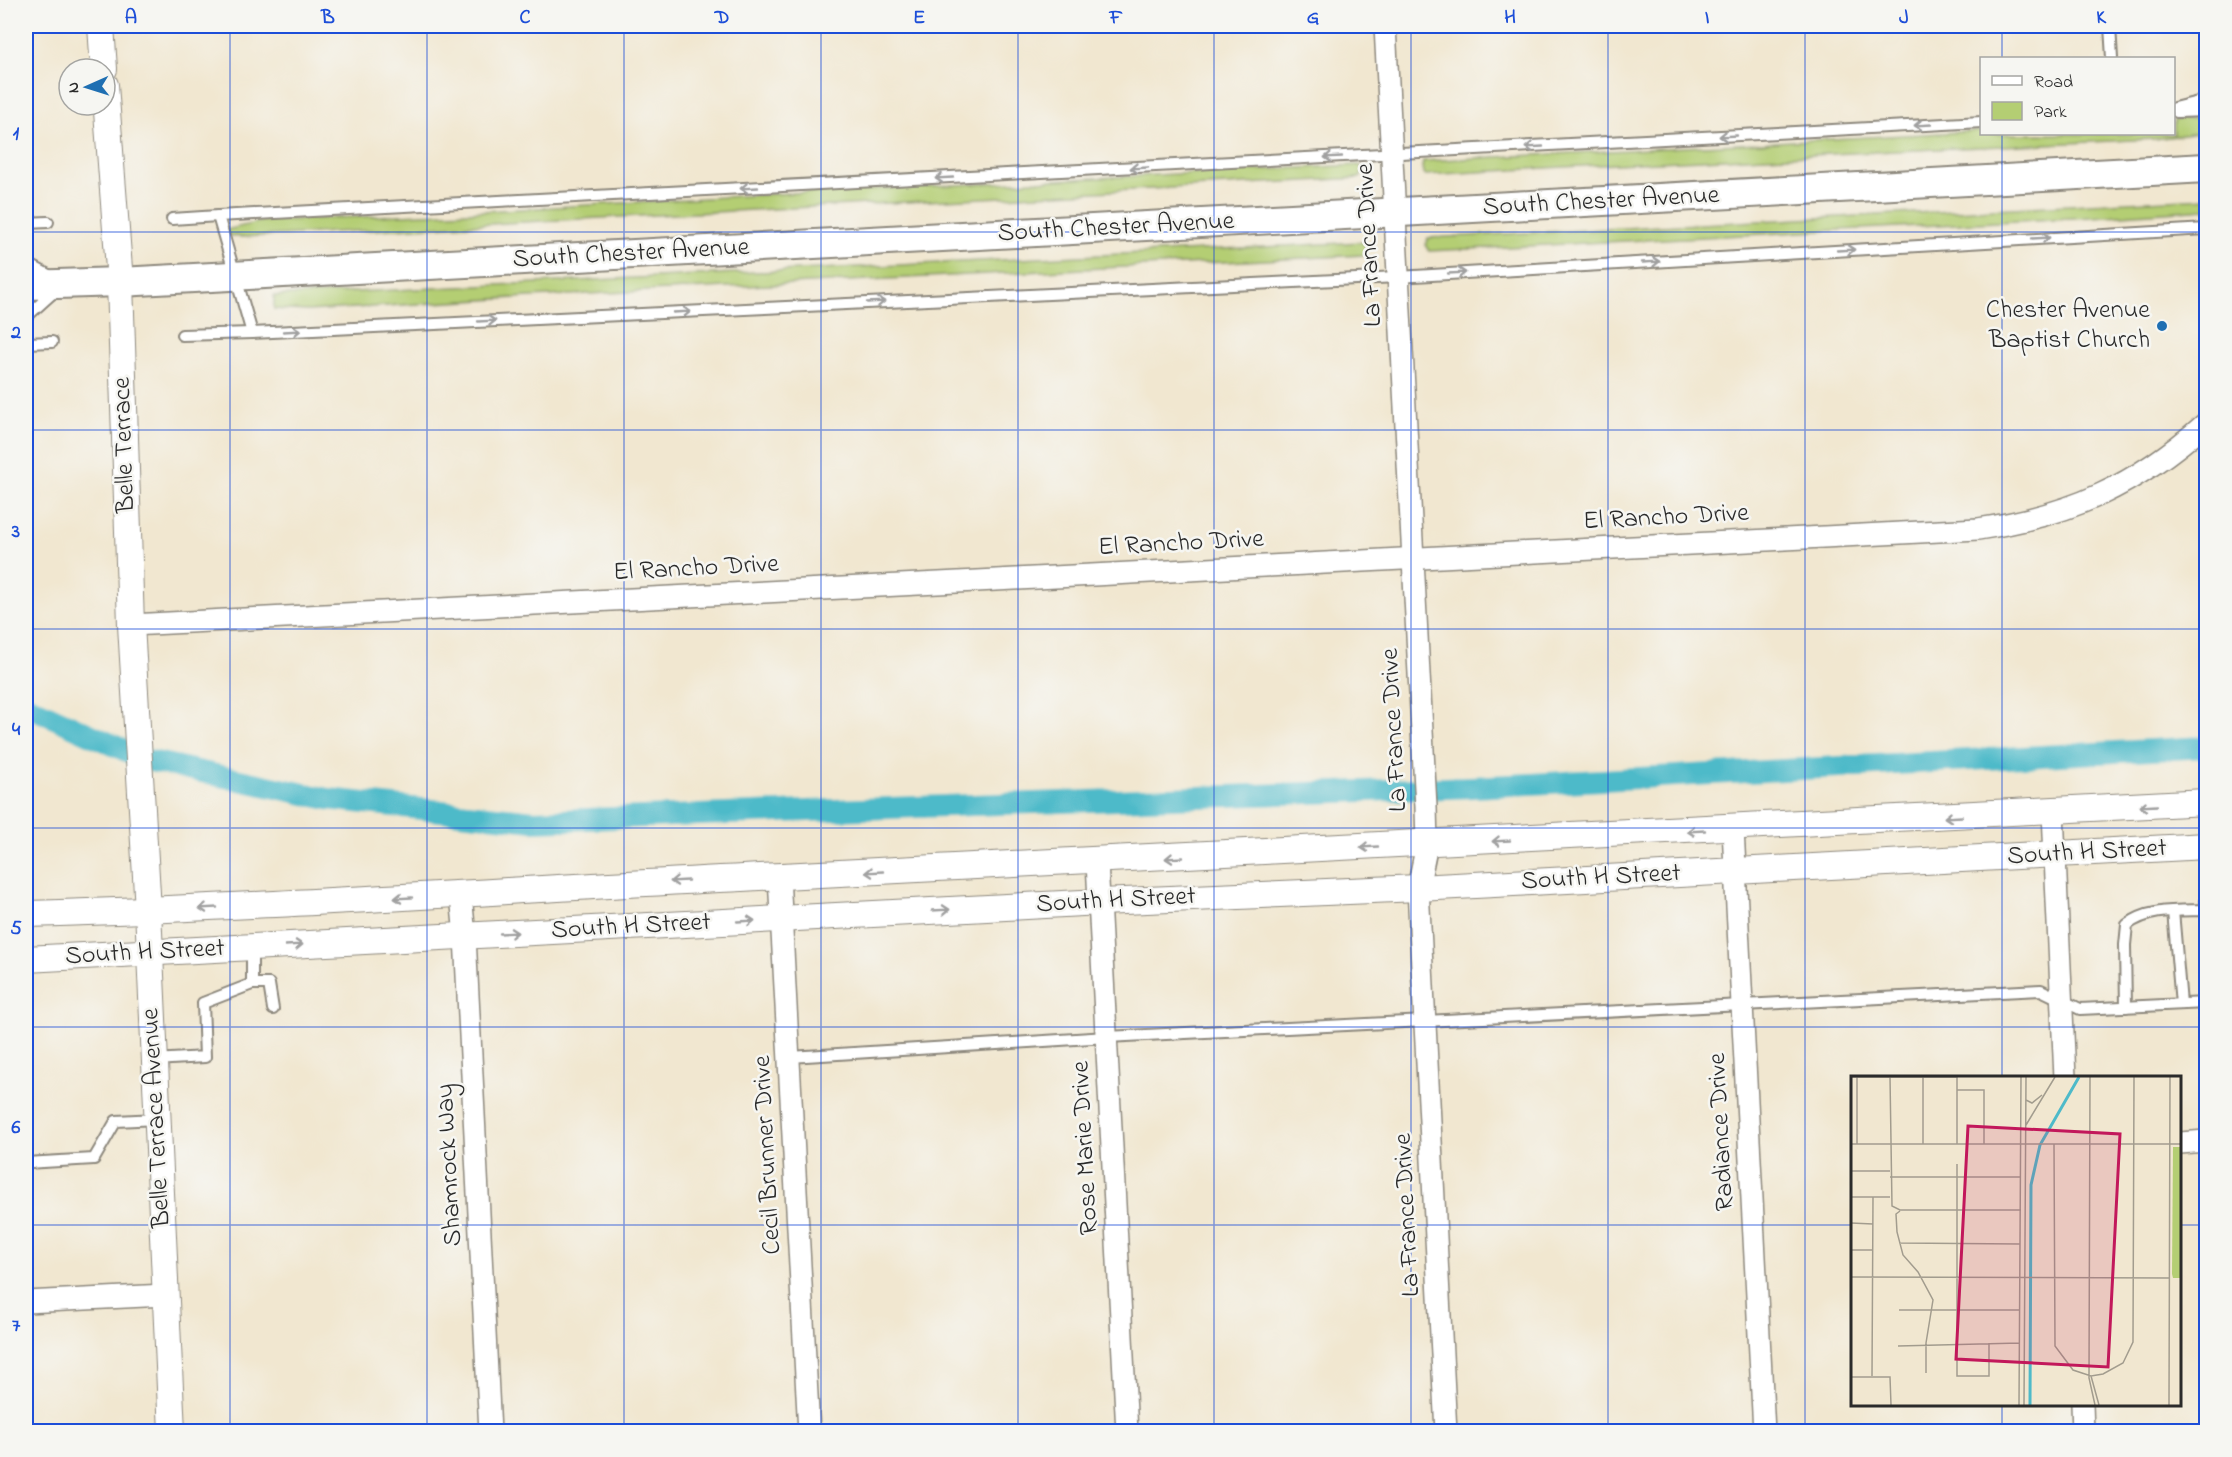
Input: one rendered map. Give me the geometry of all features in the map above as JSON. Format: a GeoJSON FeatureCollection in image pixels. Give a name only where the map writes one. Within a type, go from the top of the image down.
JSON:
{"type":"FeatureCollection","features":[{"type":"Feature","properties":{"kind":"main road","name":"South Chester Avenue"},"geometry":{"type":"LineString","coordinates":[[26,285],[120,282],[2206,168]]}},
{"type":"Feature","properties":{"kind":"street"},"geometry":{"type":"LineString","coordinates":[[101,26],[103,57]]}},
{"type":"Feature","properties":{"kind":"street","name":"La France Drive"},"geometry":{"type":"LineString","coordinates":[[1385,26],[1426,807],[1427,844],[1418,888],[1446,1431]]}},
{"type":"Feature","properties":{"kind":"street","name":"Belle Terrace"},"geometry":{"type":"LineString","coordinates":[[107,117],[120,282],[131,625],[141,805]]}},
{"type":"Feature","properties":{"kind":"street","name":"El Rancho Drive"},"geometry":{"type":"LineString","coordinates":[[131,625],[1978,529],[2017,523],[2062,511],[2106,493],[2141,474],[2174,452],[2206,423]]}},
{"type":"Feature","properties":{"kind":"street","name":"South H Street"},"geometry":{"type":"LineString","coordinates":[[26,914],[461,895],[779,876],[1734,829],[2206,802]]}},
{"type":"Feature","properties":{"kind":"street","name":"Belle Terrace Avenue"},"geometry":{"type":"LineString","coordinates":[[141,805],[172,1431]]}},
{"type":"Feature","properties":{"kind":"street"},"geometry":{"type":"LineString","coordinates":[[2053,812],[2065,1076]]}},
{"type":"Feature","properties":{"kind":"street","name":"Radiance Drive"},"geometry":{"type":"LineString","coordinates":[[1734,829],[1764,1431]]}},
{"type":"Feature","properties":{"kind":"street","name":"South H Street"},"geometry":{"type":"LineString","coordinates":[[26,959],[2206,846]]}},
{"type":"Feature","properties":{"kind":"street","name":"Rose Marie Drive"},"geometry":{"type":"LineString","coordinates":[[1097,862],[1101,902],[1127,1431]]}},
{"type":"Feature","properties":{"kind":"street","name":"Cecil Brunner Drive"},"geometry":{"type":"LineString","coordinates":[[779,876],[809,1431]]}},
{"type":"Feature","properties":{"kind":"street","name":"Shamrock Way"},"geometry":{"type":"LineString","coordinates":[[461,895],[490,1431]]}},
{"type":"Feature","properties":{"kind":"street"},"geometry":{"type":"LineString","coordinates":[[2181,1143],[2206,1141]]}},
{"type":"Feature","properties":{"kind":"street"},"geometry":{"type":"LineString","coordinates":[[26,1302],[165,1294]]}},
{"type":"Feature","properties":{"kind":"street"},"geometry":{"type":"LineString","coordinates":[[2082,1406],[2083,1431]]}},
{"type":"Feature","properties":{"kind":"lane"},"geometry":{"type":"LineString","coordinates":[[2110,26],[2112,57]]}},
{"type":"Feature","properties":{"kind":"lane"},"geometry":{"type":"LineString","coordinates":[[2175,110],[2206,100]]}},
{"type":"Feature","properties":{"kind":"lane"},"geometry":{"type":"LineString","coordinates":[[2175,110],[2206,111]]}},
{"type":"Feature","properties":{"kind":"lane"},"geometry":{"type":"LineString","coordinates":[[172,219],[1980,122]]}},
{"type":"Feature","properties":{"kind":"lane"},"geometry":{"type":"LineString","coordinates":[[218,216],[252,333]]}},
{"type":"Feature","properties":{"kind":"lane"},"geometry":{"type":"LineString","coordinates":[[26,223],[48,222]]}},
{"type":"Feature","properties":{"kind":"lane"},"geometry":{"type":"LineString","coordinates":[[182,335],[1398,277],[2206,229]]}},
{"type":"Feature","properties":{"kind":"lane"},"geometry":{"type":"LineString","coordinates":[[26,263],[63,283],[26,317]]}},
{"type":"Feature","properties":{"kind":"lane"},"geometry":{"type":"LineString","coordinates":[[26,343],[52,342]]}},
{"type":"Feature","properties":{"kind":"lane"},"geometry":{"type":"LineString","coordinates":[[2206,882],[2206,902]]}},
{"type":"Feature","properties":{"kind":"lane"},"geometry":{"type":"LineString","coordinates":[[2126,1007],[2127,925],[2137,918],[2158,912],[2206,910]]}},
{"type":"Feature","properties":{"kind":"lane"},"geometry":{"type":"LineString","coordinates":[[2173,911],[2181,1005]]}},
{"type":"Feature","properties":{"kind":"lane"},"geometry":{"type":"LineString","coordinates":[[252,948],[252,984]]}},
{"type":"Feature","properties":{"kind":"lane"},"geometry":{"type":"LineString","coordinates":[[154,1060],[205,1056],[202,1003],[252,984],[269,984],[273,1010]]}},
{"type":"Feature","properties":{"kind":"lane"},"geometry":{"type":"LineString","coordinates":[[790,1057],[1107,1037],[2041,990],[2080,1009],[2206,1003]]}},
{"type":"Feature","properties":{"kind":"lane"},"geometry":{"type":"LineString","coordinates":[[26,1163],[94,1159],[116,1121],[157,1119]]}},
{"type":"Feature","properties":{"kind":"green space"},"geometry":{"type":"Polygon","coordinates":[[[2206,117],[2206,132],[2154,139],[1425,175],[1422,168],[1423,161],[1980,131],[1980,135],[2175,135],[2175,120],[2206,117]]]}},
{"type":"Feature","properties":{"kind":"green space"},"geometry":{"type":"Polygon","coordinates":[[[1360,165],[1363,171],[1360,178],[242,237],[226,235],[226,230],[263,221],[1360,165]]]}},
{"type":"Feature","properties":{"kind":"green space"},"geometry":{"type":"Polygon","coordinates":[[[2206,198],[2206,209],[2093,217],[1429,251],[1425,245],[1428,238],[2206,198]]]}},
{"type":"Feature","properties":{"kind":"green space"},"geometry":{"type":"Polygon","coordinates":[[[1363,242],[1366,248],[1364,255],[529,297],[307,311],[274,309],[274,296],[1363,242]]]}},
{"type":"Feature","properties":{"kind":"waterway"},"geometry":{"type":"LineString","coordinates":[[26,705],[146,760],[328,799],[534,821],[1473,787],[2206,747]]}},
{"type":"Feature","properties":{"kind":"place","name":"Chester Avenue Baptist Church"},"geometry":{"type":"Point","coordinates":[2162,326]}}]}
